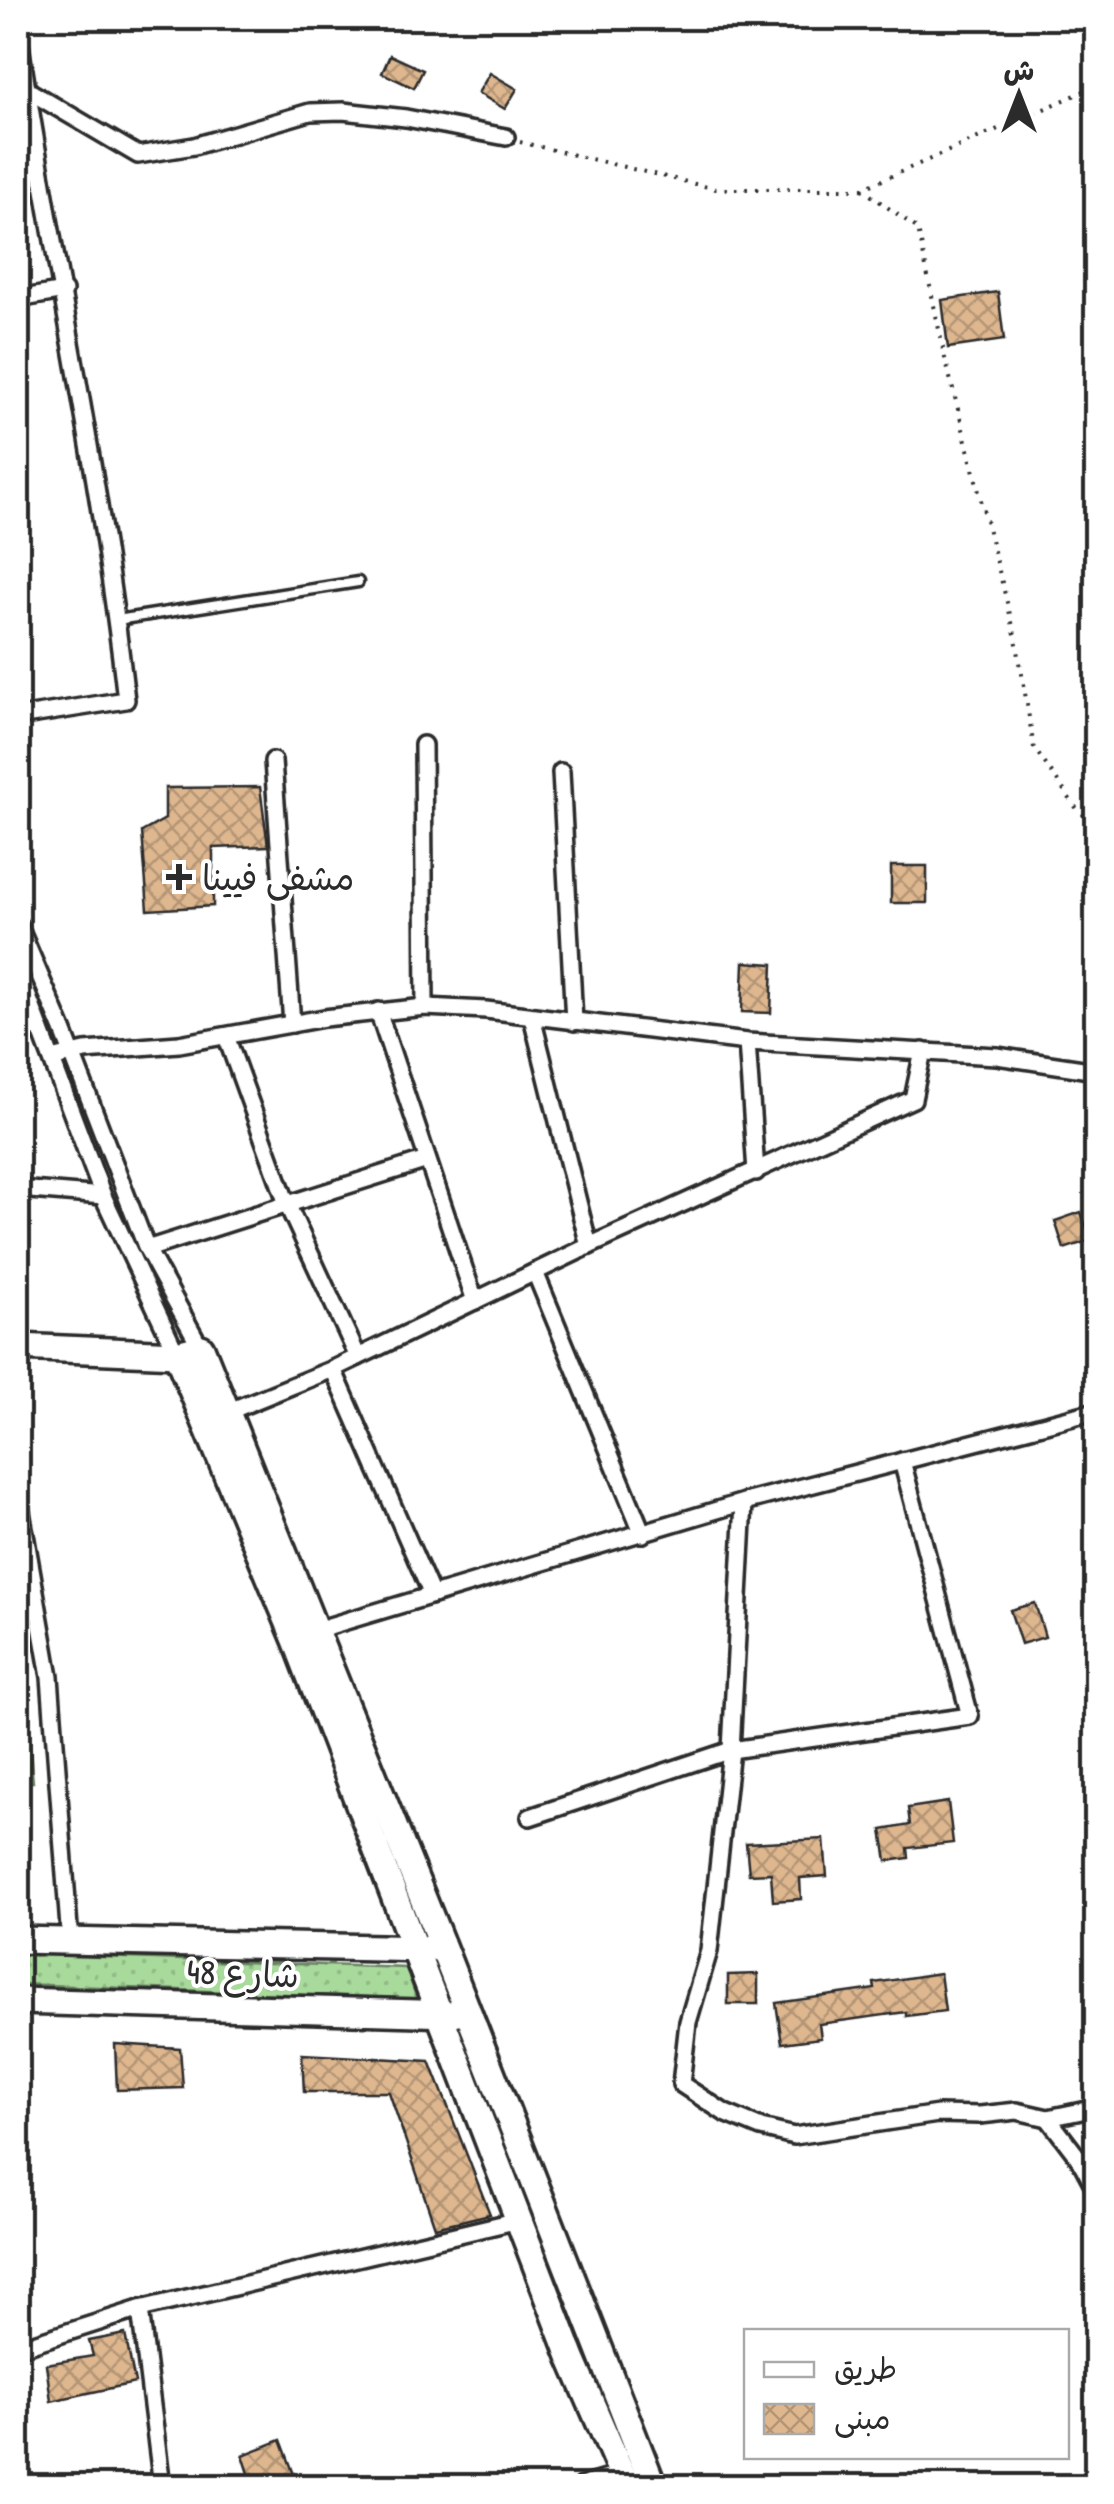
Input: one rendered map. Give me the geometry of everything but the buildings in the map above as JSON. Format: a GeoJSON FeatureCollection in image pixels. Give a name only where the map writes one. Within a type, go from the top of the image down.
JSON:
{"type":"FeatureCollection","features":[{"type":"Feature","properties":{"kind":"main road"},"geometry":{"type":"LineString","coordinates":[[18,1347],[189,1351]]}},
{"type":"Feature","properties":{"kind":"main road"},"geometry":{"type":"LineString","coordinates":[[189,1351],[226,1412],[316,1630],[653,2486]]}},
{"type":"Feature","properties":{"kind":"main road"},"geometry":{"type":"LineString","coordinates":[[189,1351],[572,2359],[625,2480]]}},
{"type":"Feature","properties":{"kind":"main road","name":"48 شارع"},"geometry":{"type":"LineString","coordinates":[[18,1940],[443,1948]]}},
{"type":"Feature","properties":{"kind":"main road","name":"48 شارع"},"geometry":{"type":"LineString","coordinates":[[18,2001],[467,2014]]}},
{"type":"Feature","properties":{"kind":"street"},"geometry":{"type":"LineString","coordinates":[[18,31],[118,620],[126,700],[18,717]]}},
{"type":"Feature","properties":{"kind":"street"},"geometry":{"type":"LineString","coordinates":[[29,91],[138,156],[194,146],[310,112],[343,110],[506,138]]}},
{"type":"Feature","properties":{"kind":"street"},"geometry":{"type":"LineString","coordinates":[[18,300],[64,291]]}},
{"type":"Feature","properties":{"kind":"street"},"geometry":{"type":"LineString","coordinates":[[424,745],[425,1007]]}},
{"type":"Feature","properties":{"kind":"street"},"geometry":{"type":"LineString","coordinates":[[274,761],[292,1024]]}},
{"type":"Feature","properties":{"kind":"street"},"geometry":{"type":"LineString","coordinates":[[561,772],[574,1022]]}},
{"type":"Feature","properties":{"kind":"street"},"geometry":{"type":"LineString","coordinates":[[18,924],[189,1351]]}},
{"type":"Feature","properties":{"kind":"street"},"geometry":{"type":"LineString","coordinates":[[18,970],[104,1196],[189,1351]]}},
{"type":"Feature","properties":{"kind":"street"},"geometry":{"type":"LineString","coordinates":[[52,1059],[102,1049],[146,1048],[425,1007],[486,1010],[747,1042],[997,1056],[1096,1071]]}},
{"type":"Feature","properties":{"kind":"street"},"geometry":{"type":"LineString","coordinates":[[378,1011],[474,1301]]}},
{"type":"Feature","properties":{"kind":"street"},"geometry":{"type":"LineString","coordinates":[[532,1017],[589,1246]]}},
{"type":"Feature","properties":{"kind":"street"},"geometry":{"type":"LineString","coordinates":[[18,1026],[40,1028]]}},
{"type":"Feature","properties":{"kind":"street"},"geometry":{"type":"LineString","coordinates":[[226,1036],[287,1204],[358,1357]]}},
{"type":"Feature","properties":{"kind":"street"},"geometry":{"type":"LineString","coordinates":[[747,1042],[756,1172]]}},
{"type":"Feature","properties":{"kind":"street"},"geometry":{"type":"LineString","coordinates":[[226,1412],[333,1369],[589,1246],[913,1099],[924,1051]]}},
{"type":"Feature","properties":{"kind":"street"},"geometry":{"type":"LineString","coordinates":[[147,1249],[427,1160]]}},
{"type":"Feature","properties":{"kind":"street"},"geometry":{"type":"LineString","coordinates":[[18,1188],[104,1196]]}},
{"type":"Feature","properties":{"kind":"street"},"geometry":{"type":"LineString","coordinates":[[535,1272],[644,1534]]}},
{"type":"Feature","properties":{"kind":"street"},"geometry":{"type":"LineString","coordinates":[[333,1369],[432,1595]]}},
{"type":"Feature","properties":{"kind":"street"},"geometry":{"type":"LineString","coordinates":[[316,1630],[744,1502],[1096,1411]]}},
{"type":"Feature","properties":{"kind":"street"},"geometry":{"type":"LineString","coordinates":[[530,1817],[731,1750],[970,1716],[902,1461]]}},
{"type":"Feature","properties":{"kind":"street"},"geometry":{"type":"LineString","coordinates":[[18,1494],[50,1677],[70,1941]]}},
{"type":"Feature","properties":{"kind":"street"},"geometry":{"type":"LineString","coordinates":[[744,1502],[731,1750],[709,1951],[688,2022],[681,2084],[725,2113],[794,2136],[938,2114],[1017,2111],[1048,2118],[1096,2108]]}},
{"type":"Feature","properties":{"kind":"street"},"geometry":{"type":"LineString","coordinates":[[1048,2118],[1080,2160],[1096,2190]]}},
{"type":"Feature","properties":{"kind":"street"},"geometry":{"type":"LineString","coordinates":[[18,2348],[140,2308],[519,2220]]}},
{"type":"Feature","properties":{"kind":"street"},"geometry":{"type":"LineString","coordinates":[[140,2308],[162,2486]]}},
{"type":"Feature","properties":{"kind":"street"},"geometry":{"type":"LineString","coordinates":[[581,2486],[625,2480]]}},
{"type":"Feature","properties":{"kind":"lane"},"geometry":{"type":"LineString","coordinates":[[118,620],[358,582]]}},
{"type":"Feature","properties":{"kind":"path"},"geometry":{"type":"LineString","coordinates":[[506,138],[716,189],[862,189],[1096,86]]}},
{"type":"Feature","properties":{"kind":"path"},"geometry":{"type":"LineString","coordinates":[[862,189],[918,228],[945,358],[1016,638],[1034,748],[1078,810],[1096,826]]}},
{"type":"Feature","properties":{"kind":"green space"},"geometry":{"type":"Polygon","coordinates":[[[18,1619],[33,1782],[18,1782],[18,1619]]]}},
{"type":"Feature","properties":{"kind":"green space"},"geometry":{"type":"Polygon","coordinates":[[[18,1954],[406,1968],[417,1999],[18,1984],[18,1954]]]}},
{"type":"Feature","properties":{"kind":"place","name":"مشفى فيينا"},"geometry":{"type":"Point","coordinates":[179,877]}}]}
